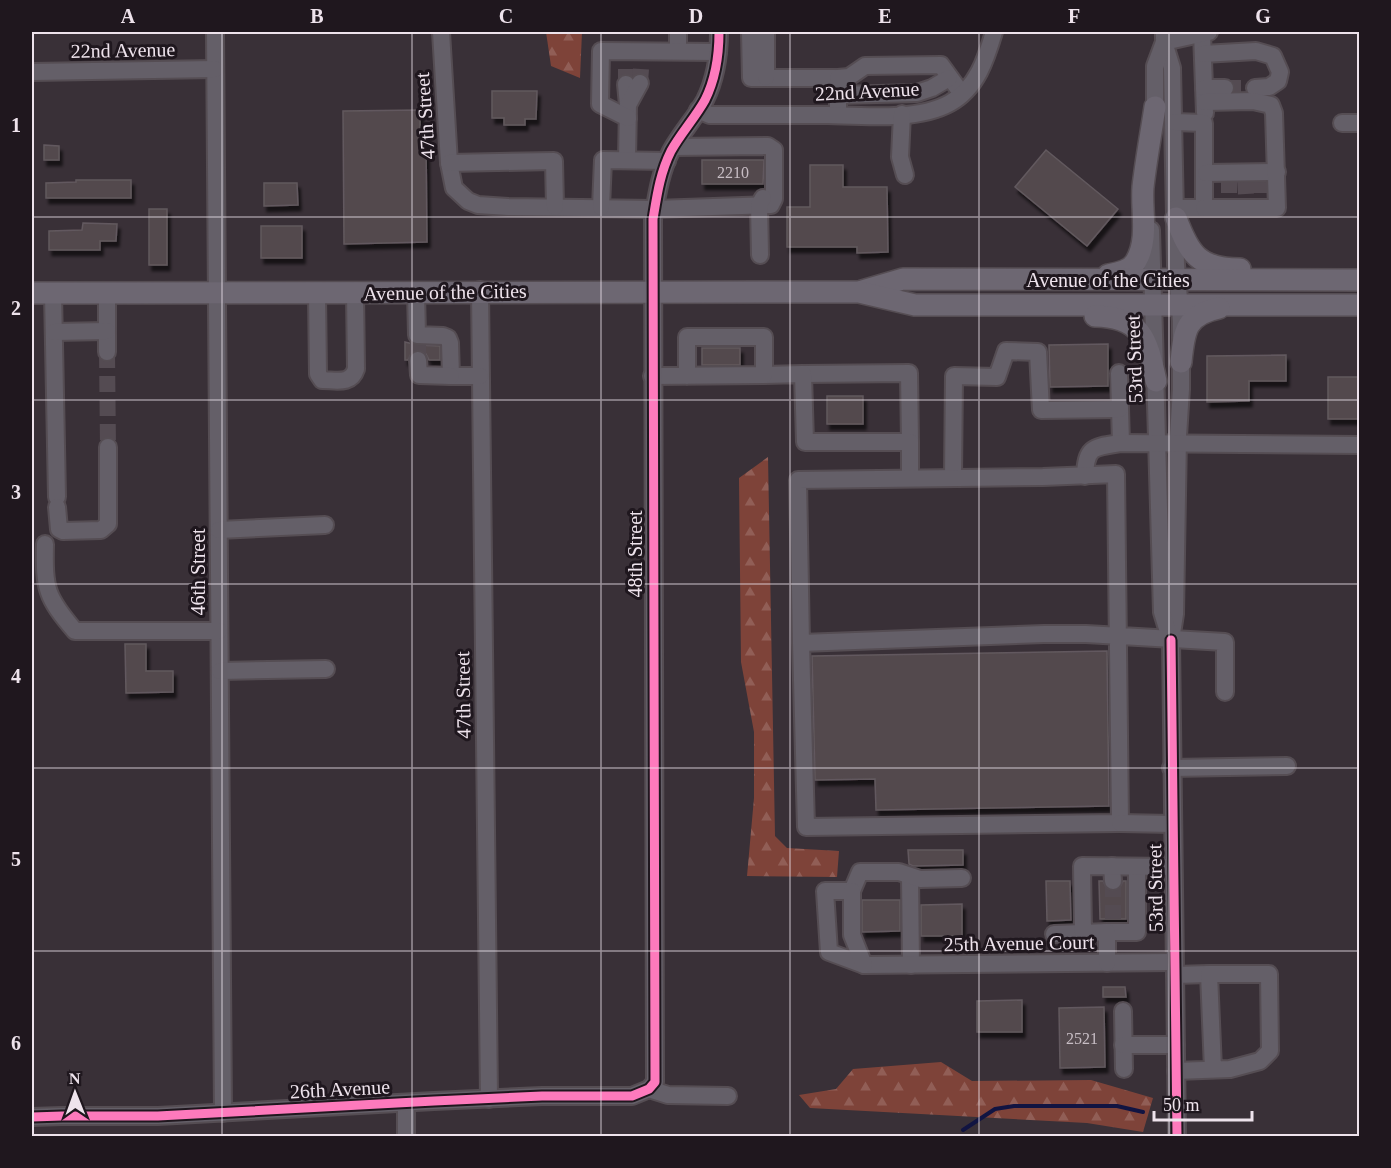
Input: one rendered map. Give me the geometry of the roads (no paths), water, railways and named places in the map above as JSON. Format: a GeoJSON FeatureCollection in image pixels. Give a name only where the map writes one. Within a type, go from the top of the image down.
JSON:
{"type":"FeatureCollection","features":[{"type":"Feature","properties":{"kind":"main road"},"geometry":{"type":"LineString","coordinates":[[1089,279],[1127,269],[1134,265],[1140,254],[1143,189],[1155,107]]}},
{"type":"Feature","properties":{"kind":"main road"},"geometry":{"type":"LineString","coordinates":[[1176,213],[1185,242],[1194,255],[1205,263],[1217,267],[1323,270],[1359,279]]}},
{"type":"Feature","properties":{"kind":"main road","name":"Avenue of the Cities"},"geometry":{"type":"LineString","coordinates":[[859,292],[903,279],[1359,279]]}},
{"type":"Feature","properties":{"kind":"main road","name":"Avenue of the Cities"},"geometry":{"type":"LineString","coordinates":[[32,293],[317,294],[480,290],[653,290],[859,292],[915,304],[1359,305]]}},
{"type":"Feature","properties":{"kind":"main road"},"geometry":{"type":"LineString","coordinates":[[915,304],[1006,316],[1120,318],[1142,334],[1150,350],[1156,381]]}},
{"type":"Feature","properties":{"kind":"main road"},"geometry":{"type":"LineString","coordinates":[[1181,362],[1184,337],[1190,323],[1206,311],[1235,305]]}},
{"type":"Feature","properties":{"kind":"street","name":"46th Street"},"geometry":{"type":"LineString","coordinates":[[215,32],[223,1113]]}},
{"type":"Feature","properties":{"kind":"street","name":"47th Street"},"geometry":{"type":"LineString","coordinates":[[441,32],[449,163],[454,188],[468,201],[478,205],[555,207]]}},
{"type":"Feature","properties":{"kind":"street"},"geometry":{"type":"LineString","coordinates":[[678,32],[678,51]]}},
{"type":"Feature","properties":{"kind":"street","name":"48th Street"},"geometry":{"type":"LineString","coordinates":[[648,1089],[655,1082],[656,1071],[652,236],[660,179],[670,154],[706,98],[718,51],[719,32]]}},
{"type":"Feature","properties":{"kind":"street"},"geometry":{"type":"LineString","coordinates":[[750,32],[751,78],[843,77],[865,66],[941,65],[962,94]]}},
{"type":"Feature","properties":{"kind":"street"},"geometry":{"type":"LineString","coordinates":[[766,32],[766,78]]}},
{"type":"Feature","properties":{"kind":"street","name":"22nd Avenue"},"geometry":{"type":"LineString","coordinates":[[698,110],[710,115],[902,114],[925,111],[949,104],[978,77],[994,32]]}},
{"type":"Feature","properties":{"kind":"street"},"geometry":{"type":"LineString","coordinates":[[1164,37],[1206,32],[1203,54],[1206,172],[1204,208]]}},
{"type":"Feature","properties":{"kind":"street","name":"53rd Street"},"geometry":{"type":"LineString","coordinates":[[1164,37],[1155,66],[1151,194],[1162,612],[1171,640]]}},
{"type":"Feature","properties":{"kind":"street","name":"53rd Street"},"geometry":{"type":"LineString","coordinates":[[1164,37],[1172,68],[1181,362],[1175,614],[1171,640],[1177,1137]]}},
{"type":"Feature","properties":{"kind":"street"},"geometry":{"type":"LineString","coordinates":[[624,51],[718,51]]}},
{"type":"Feature","properties":{"kind":"street"},"geometry":{"type":"LineString","coordinates":[[624,51],[629,76],[627,159]]}},
{"type":"Feature","properties":{"kind":"street"},"geometry":{"type":"LineString","coordinates":[[624,51],[629,76]]}},
{"type":"Feature","properties":{"kind":"street"},"geometry":{"type":"LineString","coordinates":[[624,51],[600,104],[628,111]]}},
{"type":"Feature","properties":{"kind":"street"},"geometry":{"type":"LineString","coordinates":[[1203,54],[1256,51],[1273,56],[1280,72],[1278,81],[1269,87],[1255,88]]}},
{"type":"Feature","properties":{"kind":"street","name":"22nd Avenue"},"geometry":{"type":"LineString","coordinates":[[32,72],[215,69]]}},
{"type":"Feature","properties":{"kind":"street"},"geometry":{"type":"LineString","coordinates":[[838,115],[838,95],[843,77]]}},
{"type":"Feature","properties":{"kind":"street"},"geometry":{"type":"LineString","coordinates":[[838,95],[917,93],[932,88],[949,78]]}},
{"type":"Feature","properties":{"kind":"street"},"geometry":{"type":"LineString","coordinates":[[1204,95],[1224,88]]}},
{"type":"Feature","properties":{"kind":"street"},"geometry":{"type":"LineString","coordinates":[[1204,95],[1271,105],[1274,112],[1277,208],[1245,188],[1206,172]]}},
{"type":"Feature","properties":{"kind":"street"},"geometry":{"type":"LineString","coordinates":[[902,114],[900,157],[905,175]]}},
{"type":"Feature","properties":{"kind":"street"},"geometry":{"type":"LineString","coordinates":[[1174,122],[1204,123]]}},
{"type":"Feature","properties":{"kind":"street"},"geometry":{"type":"LineString","coordinates":[[1342,123],[1359,123]]}},
{"type":"Feature","properties":{"kind":"street"},"geometry":{"type":"LineString","coordinates":[[449,163],[554,161],[555,207],[655,209],[771,205],[774,199],[774,150],[768,146],[702,147],[670,154],[603,160],[601,207]]}},
{"type":"Feature","properties":{"kind":"street"},"geometry":{"type":"LineString","coordinates":[[1176,213],[1204,208],[1277,172]]}},
{"type":"Feature","properties":{"kind":"street"},"geometry":{"type":"LineString","coordinates":[[759,205],[760,255]]}},
{"type":"Feature","properties":{"kind":"street","name":"47th Street"},"geometry":{"type":"LineString","coordinates":[[480,290],[489,1099]]}},
{"type":"Feature","properties":{"kind":"street"},"geometry":{"type":"LineString","coordinates":[[416,292],[417,338],[443,336],[448,338],[451,376]]}},
{"type":"Feature","properties":{"kind":"street"},"geometry":{"type":"LineString","coordinates":[[53,293],[59,530],[106,528],[108,524],[108,447]]}},
{"type":"Feature","properties":{"kind":"street"},"geometry":{"type":"LineString","coordinates":[[107,293],[107,352]]}},
{"type":"Feature","properties":{"kind":"street"},"geometry":{"type":"LineString","coordinates":[[317,294],[318,374],[322,380],[348,380],[354,376],[356,369],[355,293]]}},
{"type":"Feature","properties":{"kind":"street"},"geometry":{"type":"LineString","coordinates":[[54,332],[107,331]]}},
{"type":"Feature","properties":{"kind":"street"},"geometry":{"type":"LineString","coordinates":[[687,376],[687,337],[764,338],[765,375]]}},
{"type":"Feature","properties":{"kind":"street"},"geometry":{"type":"LineString","coordinates":[[953,478],[954,376],[997,377],[1006,351],[1038,352],[1041,410],[1120,409]]}},
{"type":"Feature","properties":{"kind":"street"},"geometry":{"type":"LineString","coordinates":[[418,360],[419,375],[480,376]]}},
{"type":"Feature","properties":{"kind":"street"},"geometry":{"type":"LineString","coordinates":[[652,376],[909,373],[910,478]]}},
{"type":"Feature","properties":{"kind":"street"},"geometry":{"type":"LineString","coordinates":[[1119,373],[1121,443]]}},
{"type":"Feature","properties":{"kind":"street"},"geometry":{"type":"LineString","coordinates":[[803,374],[805,442],[910,442]]}},
{"type":"Feature","properties":{"kind":"street"},"geometry":{"type":"LineString","coordinates":[[1085,476],[1087,455],[1095,447],[1121,443],[1359,445]]}},
{"type":"Feature","properties":{"kind":"street"},"geometry":{"type":"LineString","coordinates":[[1120,823],[1116,474],[798,480],[806,827],[1173,824]]}},
{"type":"Feature","properties":{"kind":"street"},"geometry":{"type":"LineString","coordinates":[[219,530],[325,525]]}},
{"type":"Feature","properties":{"kind":"street"},"geometry":{"type":"LineString","coordinates":[[45,544],[46,590],[75,631],[219,631]]}},
{"type":"Feature","properties":{"kind":"street"},"geometry":{"type":"LineString","coordinates":[[801,643],[1044,634],[1225,642],[1225,692]]}},
{"type":"Feature","properties":{"kind":"street"},"geometry":{"type":"LineString","coordinates":[[220,671],[326,669]]}},
{"type":"Feature","properties":{"kind":"street"},"geometry":{"type":"LineString","coordinates":[[1171,768],[1287,766]]}},
{"type":"Feature","properties":{"kind":"street"},"geometry":{"type":"LineString","coordinates":[[1083,933],[1083,866],[1112,874],[1137,867],[1173,867]]}},
{"type":"Feature","properties":{"kind":"street"},"geometry":{"type":"LineString","coordinates":[[1054,934],[1083,933],[1111,928],[1137,932],[1137,867]]}},
{"type":"Feature","properties":{"kind":"street"},"geometry":{"type":"LineString","coordinates":[[864,964],[852,935],[852,891],[860,872],[899,872],[920,879],[962,878]]}},
{"type":"Feature","properties":{"kind":"street"},"geometry":{"type":"LineString","coordinates":[[910,877],[911,965]]}},
{"type":"Feature","properties":{"kind":"street","name":"25th Avenue Court"},"geometry":{"type":"LineString","coordinates":[[852,891],[825,891],[829,952],[864,964],[1107,963],[1209,974],[1269,974],[1270,1051],[1260,1061],[1230,1070],[1213,1069]]}},
{"type":"Feature","properties":{"kind":"street"},"geometry":{"type":"LineString","coordinates":[[1107,963],[1111,928]]}},
{"type":"Feature","properties":{"kind":"street"},"geometry":{"type":"LineString","coordinates":[[1176,1071],[1213,1069],[1209,974]]}},
{"type":"Feature","properties":{"kind":"street"},"geometry":{"type":"LineString","coordinates":[[1123,1011],[1124,1069]]}},
{"type":"Feature","properties":{"kind":"street"},"geometry":{"type":"LineString","coordinates":[[1124,1045],[1176,1045]]}},
{"type":"Feature","properties":{"kind":"street","name":"26th Avenue"},"geometry":{"type":"LineString","coordinates":[[32,1118],[223,1113],[542,1096],[632,1096],[648,1089],[668,1095],[728,1096]]}},
{"type":"Feature","properties":{"kind":"street"},"geometry":{"type":"LineString","coordinates":[[406,1104],[406,1137]]}},
{"type":"Feature","properties":{"kind":"waterway"},"geometry":{"type":"LineString","coordinates":[[963,1130],[995,1109],[1014,1106],[1117,1106],[1143,1112]]}},
{"type":"Feature","properties":{"kind":"tunnel"},"geometry":{"type":"LineString","coordinates":[[626,69],[626,84]]}},
{"type":"Feature","properties":{"kind":"tunnel"},"geometry":{"type":"LineString","coordinates":[[640,83],[641,69]]}},
{"type":"Feature","properties":{"kind":"tunnel"},"geometry":{"type":"LineString","coordinates":[[1225,88],[1255,88]]}},
{"type":"Feature","properties":{"kind":"tunnel"},"geometry":{"type":"LineString","coordinates":[[1229,179],[1229,193]]}},
{"type":"Feature","properties":{"kind":"tunnel"},"geometry":{"type":"LineString","coordinates":[[1245,179],[1246,194]]}},
{"type":"Feature","properties":{"kind":"tunnel"},"geometry":{"type":"LineString","coordinates":[[1260,179],[1260,193]]}},
{"type":"Feature","properties":{"kind":"tunnel"},"geometry":{"type":"LineString","coordinates":[[418,342],[418,360]]}},
{"type":"Feature","properties":{"kind":"tunnel"},"geometry":{"type":"LineString","coordinates":[[107,352],[108,447]]}},
{"type":"Feature","properties":{"kind":"tunnel"},"geometry":{"type":"LineString","coordinates":[[1113,881],[1113,919]]}}]}
